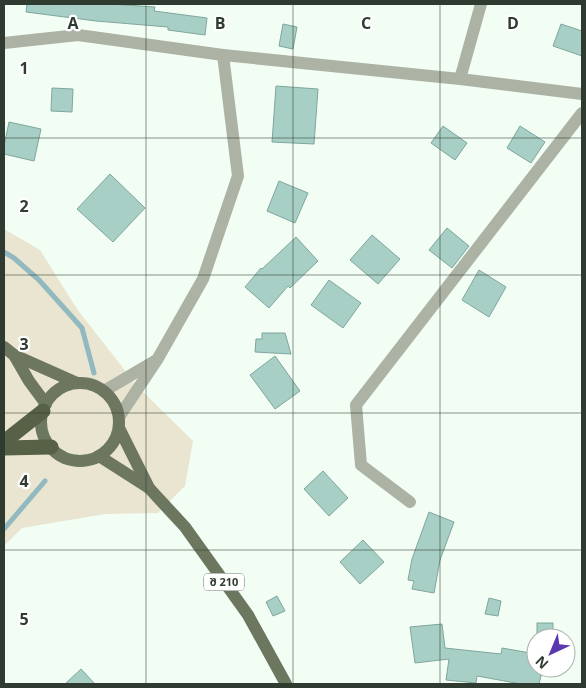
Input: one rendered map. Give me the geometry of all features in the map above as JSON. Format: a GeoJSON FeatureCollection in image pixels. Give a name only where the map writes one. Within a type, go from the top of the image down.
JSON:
{"type":"FeatureCollection","features":[{"type":"Feature","properties":{"kind":"highway"},"geometry":{"type":"LineString","coordinates":[[4,442],[44,407]]}},
{"type":"Feature","properties":{"kind":"highway"},"geometry":{"type":"LineString","coordinates":[[4,448],[51,447]]}},
{"type":"Feature","properties":{"kind":"main road"},"geometry":{"type":"LineString","coordinates":[[4,347],[14,356],[44,407],[42,430],[51,447],[57,453],[74,460],[91,460],[99,456],[112,444],[119,422],[114,402],[104,391],[91,384],[77,383],[14,356]]}},
{"type":"Feature","properties":{"kind":"main road"},"geometry":{"type":"LineString","coordinates":[[44,407],[59,390],[77,383]]}},
{"type":"Feature","properties":{"kind":"main road","name":"შ 210"},"geometry":{"type":"LineString","coordinates":[[119,422],[149,488]]}},
{"type":"Feature","properties":{"kind":"main road","name":"შ 210"},"geometry":{"type":"LineString","coordinates":[[99,456],[149,488],[185,527],[248,615],[286,684]]}},
{"type":"Feature","properties":{"kind":"street"},"geometry":{"type":"LineString","coordinates":[[460,79],[481,4]]}},
{"type":"Feature","properties":{"kind":"street"},"geometry":{"type":"LineString","coordinates":[[4,43],[78,35],[223,55],[460,79],[582,94]]}},
{"type":"Feature","properties":{"kind":"street"},"geometry":{"type":"LineString","coordinates":[[119,422],[203,279],[238,176],[223,55]]}},
{"type":"Feature","properties":{"kind":"street"},"geometry":{"type":"LineString","coordinates":[[410,502],[360,465],[356,405],[582,113]]}},
{"type":"Feature","properties":{"kind":"street"},"geometry":{"type":"LineString","coordinates":[[104,391],[157,360]]}},
{"type":"Feature","properties":{"kind":"shaded area"},"geometry":{"type":"Polygon","coordinates":[[[4,229],[40,250],[77,309],[137,386],[193,441],[185,486],[158,513],[105,514],[22,528],[4,546],[4,229]]]}},
{"type":"Feature","properties":{"kind":"building"},"geometry":{"type":"Polygon","coordinates":[[[27,4],[111,4],[155,7],[154,11],[207,18],[205,35],[168,30],[168,27],[96,21],[26,12],[27,4]]]}},
{"type":"Feature","properties":{"kind":"building"},"geometry":{"type":"Polygon","coordinates":[[[283,24],[297,27],[293,49],[279,46],[283,24]]]}},
{"type":"Feature","properties":{"kind":"building"},"geometry":{"type":"Polygon","coordinates":[[[561,24],[582,31],[582,56],[553,46],[561,24]]]}},
{"type":"Feature","properties":{"kind":"building"},"geometry":{"type":"Polygon","coordinates":[[[276,86],[318,89],[314,144],[272,142],[276,86]]]}},
{"type":"Feature","properties":{"kind":"building"},"geometry":{"type":"Polygon","coordinates":[[[52,88],[73,89],[72,112],[51,111],[52,88]]]}},
{"type":"Feature","properties":{"kind":"building"},"geometry":{"type":"Polygon","coordinates":[[[9,122],[41,129],[34,161],[4,154],[9,122]]]}},
{"type":"Feature","properties":{"kind":"building"},"geometry":{"type":"Polygon","coordinates":[[[443,126],[467,143],[455,160],[431,143],[443,126]]]}},
{"type":"Feature","properties":{"kind":"building"},"geometry":{"type":"Polygon","coordinates":[[[520,126],[545,142],[531,163],[507,148],[520,126]]]}},
{"type":"Feature","properties":{"kind":"building"},"geometry":{"type":"Polygon","coordinates":[[[110,174],[145,208],[113,242],[77,209],[110,174]]]}},
{"type":"Feature","properties":{"kind":"building"},"geometry":{"type":"Polygon","coordinates":[[[279,181],[308,193],[295,223],[267,211],[279,181]]]}},
{"type":"Feature","properties":{"kind":"building"},"geometry":{"type":"Polygon","coordinates":[[[447,228],[469,246],[452,268],[429,250],[447,228]]]}},
{"type":"Feature","properties":{"kind":"building"},"geometry":{"type":"Polygon","coordinates":[[[372,235],[400,259],[378,284],[350,260],[372,235]]]}},
{"type":"Feature","properties":{"kind":"building"},"geometry":{"type":"Polygon","coordinates":[[[296,237],[318,261],[290,288],[288,286],[269,308],[245,287],[261,268],[296,237]]]}},
{"type":"Feature","properties":{"kind":"building"},"geometry":{"type":"Polygon","coordinates":[[[479,270],[506,287],[489,317],[462,300],[479,270]]]}},
{"type":"Feature","properties":{"kind":"building"},"geometry":{"type":"Polygon","coordinates":[[[329,280],[361,303],[343,328],[311,305],[329,280]]]}},
{"type":"Feature","properties":{"kind":"building"},"geometry":{"type":"Polygon","coordinates":[[[262,333],[285,333],[291,354],[255,352],[256,339],[262,339],[262,333]]]}},
{"type":"Feature","properties":{"kind":"building"},"geometry":{"type":"Polygon","coordinates":[[[275,356],[300,391],[275,409],[250,375],[275,356]]]}},
{"type":"Feature","properties":{"kind":"building"},"geometry":{"type":"Polygon","coordinates":[[[323,471],[348,498],[329,516],[304,489],[323,471]]]}},
{"type":"Feature","properties":{"kind":"building"},"geometry":{"type":"Polygon","coordinates":[[[429,512],[454,522],[440,560],[434,593],[412,589],[414,581],[408,580],[412,559],[429,512]]]}},
{"type":"Feature","properties":{"kind":"building"},"geometry":{"type":"Polygon","coordinates":[[[363,540],[384,562],[360,584],[340,562],[363,540]]]}},
{"type":"Feature","properties":{"kind":"building"},"geometry":{"type":"Polygon","coordinates":[[[277,596],[285,611],[273,616],[266,602],[277,596]]]}},
{"type":"Feature","properties":{"kind":"building"},"geometry":{"type":"Polygon","coordinates":[[[489,598],[501,601],[498,616],[485,614],[489,598]]]}},
{"type":"Feature","properties":{"kind":"building"},"geometry":{"type":"Polygon","coordinates":[[[537,623],[553,623],[553,628],[537,628],[537,623]]]}},
{"type":"Feature","properties":{"kind":"building"},"geometry":{"type":"Polygon","coordinates":[[[442,624],[445,648],[501,654],[502,648],[526,652],[526,678],[540,678],[539,684],[521,684],[477,676],[476,683],[446,680],[449,659],[415,663],[410,627],[442,624]]]}},
{"type":"Feature","properties":{"kind":"building"},"geometry":{"type":"Polygon","coordinates":[[[81,669],[95,684],[65,684],[81,669]]]}},
{"type":"Feature","properties":{"kind":"waterway"},"geometry":{"type":"LineString","coordinates":[[4,252],[14,258],[39,280],[82,328],[94,373]]}},
{"type":"Feature","properties":{"kind":"waterway"},"geometry":{"type":"LineString","coordinates":[[4,529],[45,481]]}}]}
